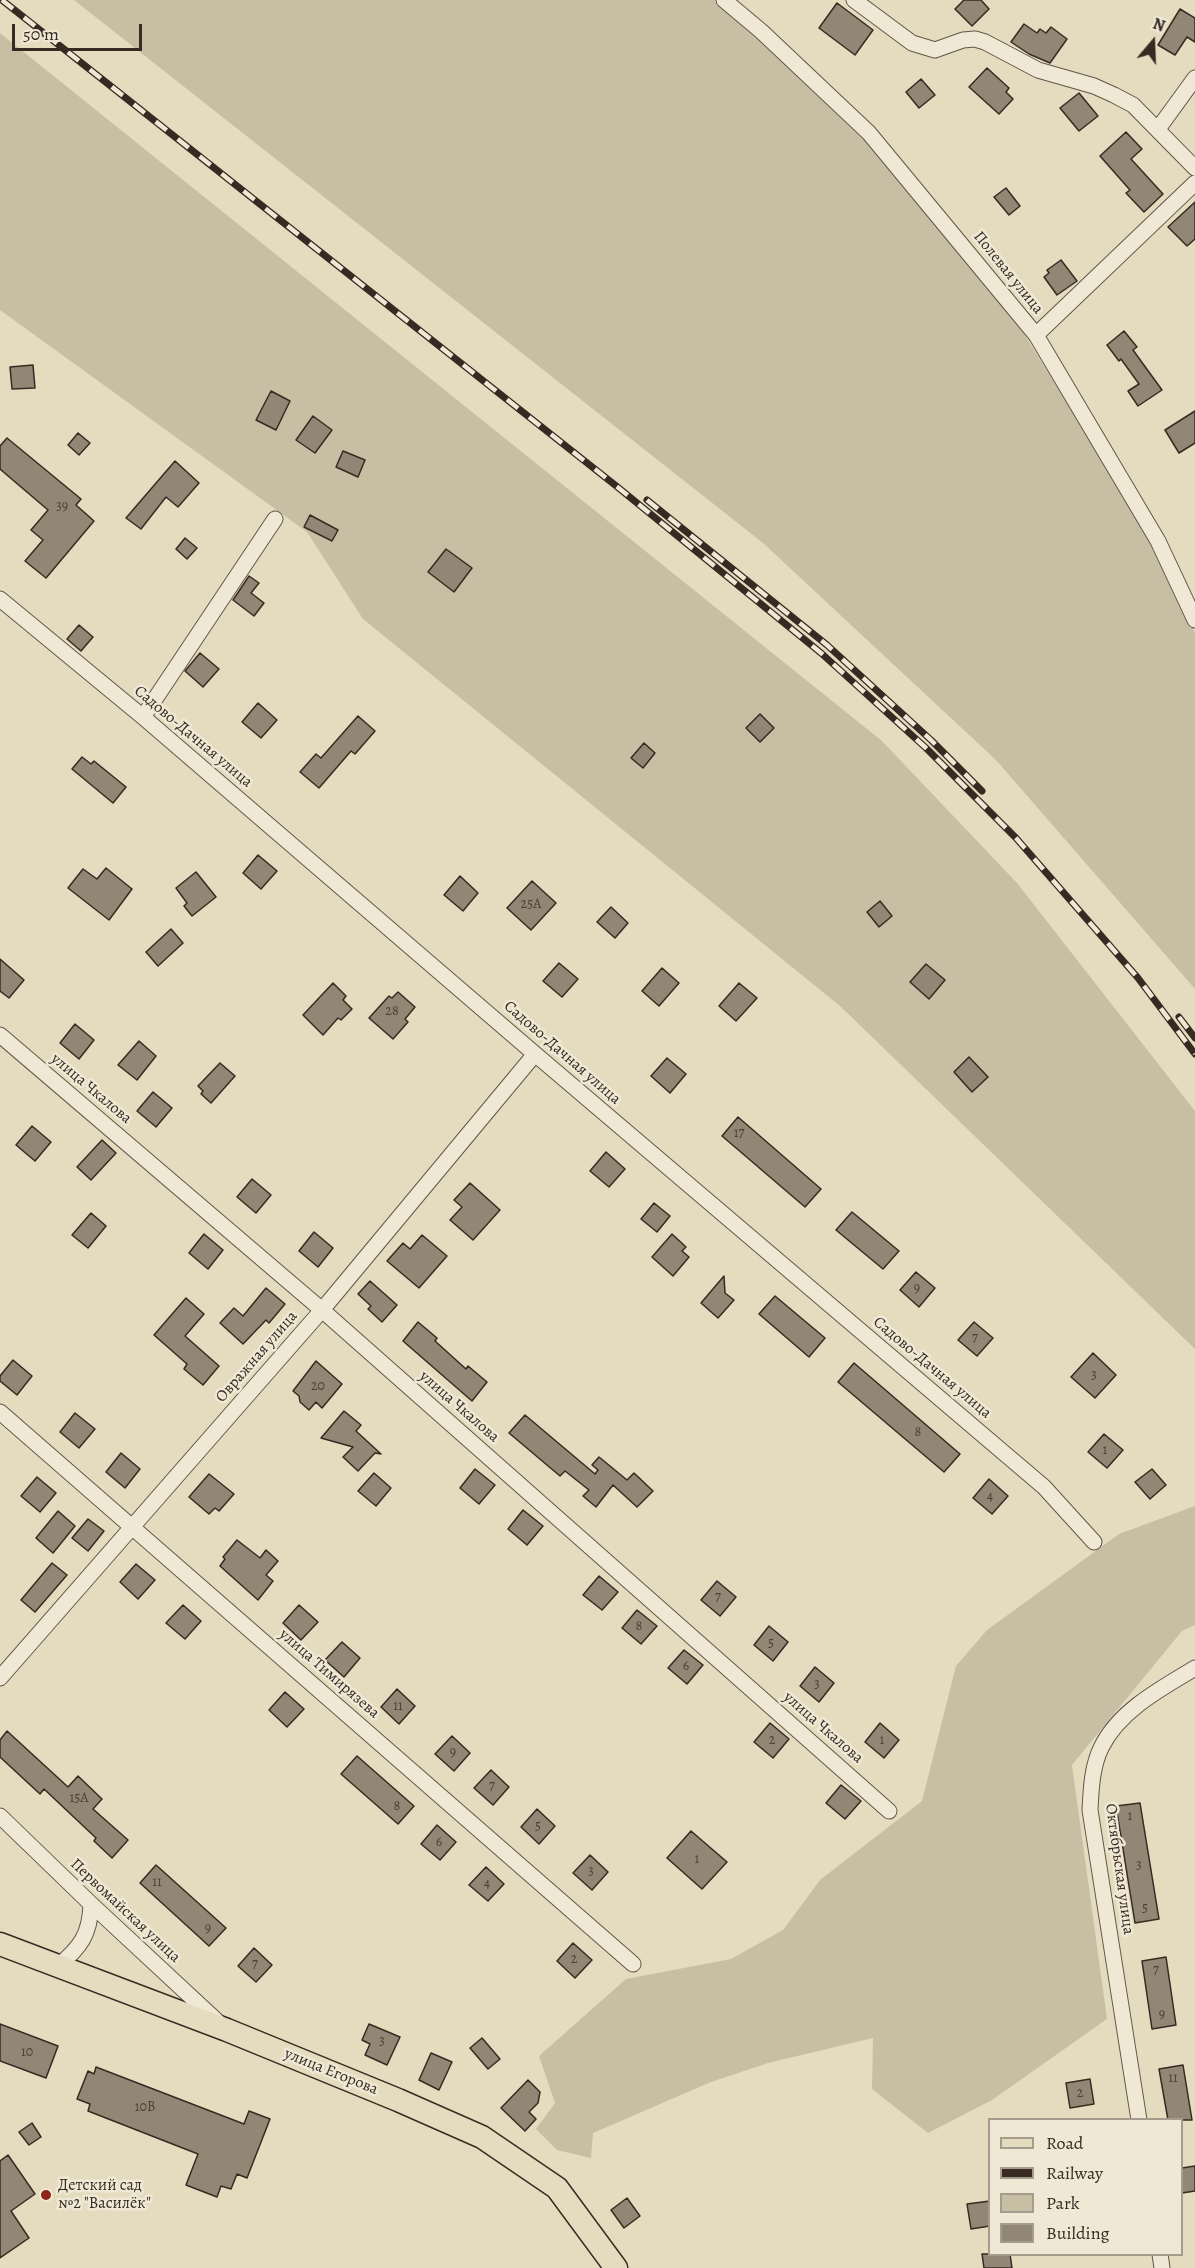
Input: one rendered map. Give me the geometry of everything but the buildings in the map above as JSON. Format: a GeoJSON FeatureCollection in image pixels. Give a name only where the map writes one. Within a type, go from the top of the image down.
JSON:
{"type":"FeatureCollection","features":[{"type":"Feature","properties":{"kind":"main road","name":"улица Егорова"},"geometry":{"type":"LineString","coordinates":[[0,1944],[227,2030],[482,2137],[557,2188],[616,2268]]}},
{"type":"Feature","properties":{"kind":"street","name":"Полевая улица"},"geometry":{"type":"LineString","coordinates":[[724,0],[761,31],[869,133],[1036,335],[1158,541],[1195,620]]}},
{"type":"Feature","properties":{"kind":"street"},"geometry":{"type":"LineString","coordinates":[[854,0],[912,43],[935,50],[963,40],[975,39],[1038,70],[1094,86],[1114,95],[1133,105],[1195,168]]}},
{"type":"Feature","properties":{"kind":"street"},"geometry":{"type":"LineString","coordinates":[[1158,129],[1195,78]]}},
{"type":"Feature","properties":{"kind":"street"},"geometry":{"type":"LineString","coordinates":[[1036,335],[1195,183]]}},
{"type":"Feature","properties":{"kind":"street"},"geometry":{"type":"LineString","coordinates":[[143,717],[275,519]]}},
{"type":"Feature","properties":{"kind":"street","name":"Садово-Дачная улица"},"geometry":{"type":"LineString","coordinates":[[0,599],[143,717],[1044,1487],[1094,1542]]}},
{"type":"Feature","properties":{"kind":"street","name":"улица Чкалова"},"geometry":{"type":"LineString","coordinates":[[0,1035],[322,1310],[889,1811]]}},
{"type":"Feature","properties":{"kind":"street","name":"Овражная улица"},"geometry":{"type":"LineString","coordinates":[[0,1678],[322,1310],[535,1054]]}},
{"type":"Feature","properties":{"kind":"street","name":"улица Тимирязева"},"geometry":{"type":"LineString","coordinates":[[0,1412],[633,1964]]}},
{"type":"Feature","properties":{"kind":"street","name":"Октябрьская улица"},"geometry":{"type":"LineString","coordinates":[[1139,2118],[1090,1810],[1092,1777],[1102,1746],[1118,1722],[1164,1687],[1195,1668]]}},
{"type":"Feature","properties":{"kind":"street","name":"Первомайская улица"},"geometry":{"type":"LineString","coordinates":[[0,1816],[227,2030]]}},
{"type":"Feature","properties":{"kind":"street"},"geometry":{"type":"LineString","coordinates":[[58,1966],[74,1952],[83,1940],[90,1922],[91,1904]]}},
{"type":"Feature","properties":{"kind":"green space"},"geometry":{"type":"Polygon","coordinates":[[[74,0],[716,0],[866,142],[1019,326],[1151,538],[1195,633],[1195,989],[996,760],[763,543],[74,0]]]}},
{"type":"Feature","properties":{"kind":"green space"},"geometry":{"type":"Polygon","coordinates":[[[0,33],[882,741],[1017,883],[1195,1111],[1195,1349],[840,1006],[363,619],[307,532],[0,310],[0,33]]]}},
{"type":"Feature","properties":{"kind":"green space"},"geometry":{"type":"Polygon","coordinates":[[[1195,1506],[1195,1625],[1182,1631],[1072,1765],[1107,2019],[992,2100],[928,2133],[872,2089],[873,2038],[768,2063],[711,2082],[593,2133],[591,2158],[557,2150],[536,2129],[555,2103],[539,2056],[626,1979],[731,1959],[783,1930],[820,1880],[922,1801],[956,1666],[987,1630],[1119,1534],[1195,1506]]]}},
{"type":"Feature","properties":{"kind":"railway"},"geometry":{"type":"LineString","coordinates":[[2,0],[615,485],[821,653],[926,748],[1016,838],[1138,978],[1195,1054]]}},
{"type":"Feature","properties":{"kind":"railway"},"geometry":{"type":"LineString","coordinates":[[647,500],[827,645],[931,740],[982,791]]}},
{"type":"Feature","properties":{"kind":"railway"},"geometry":{"type":"LineString","coordinates":[[1179,1017],[1195,1038]]}},
{"type":"Feature","properties":{"kind":"place","name":"Детский сад №2 \"Василёк\""},"geometry":{"type":"Point","coordinates":[46,2195]}}]}
